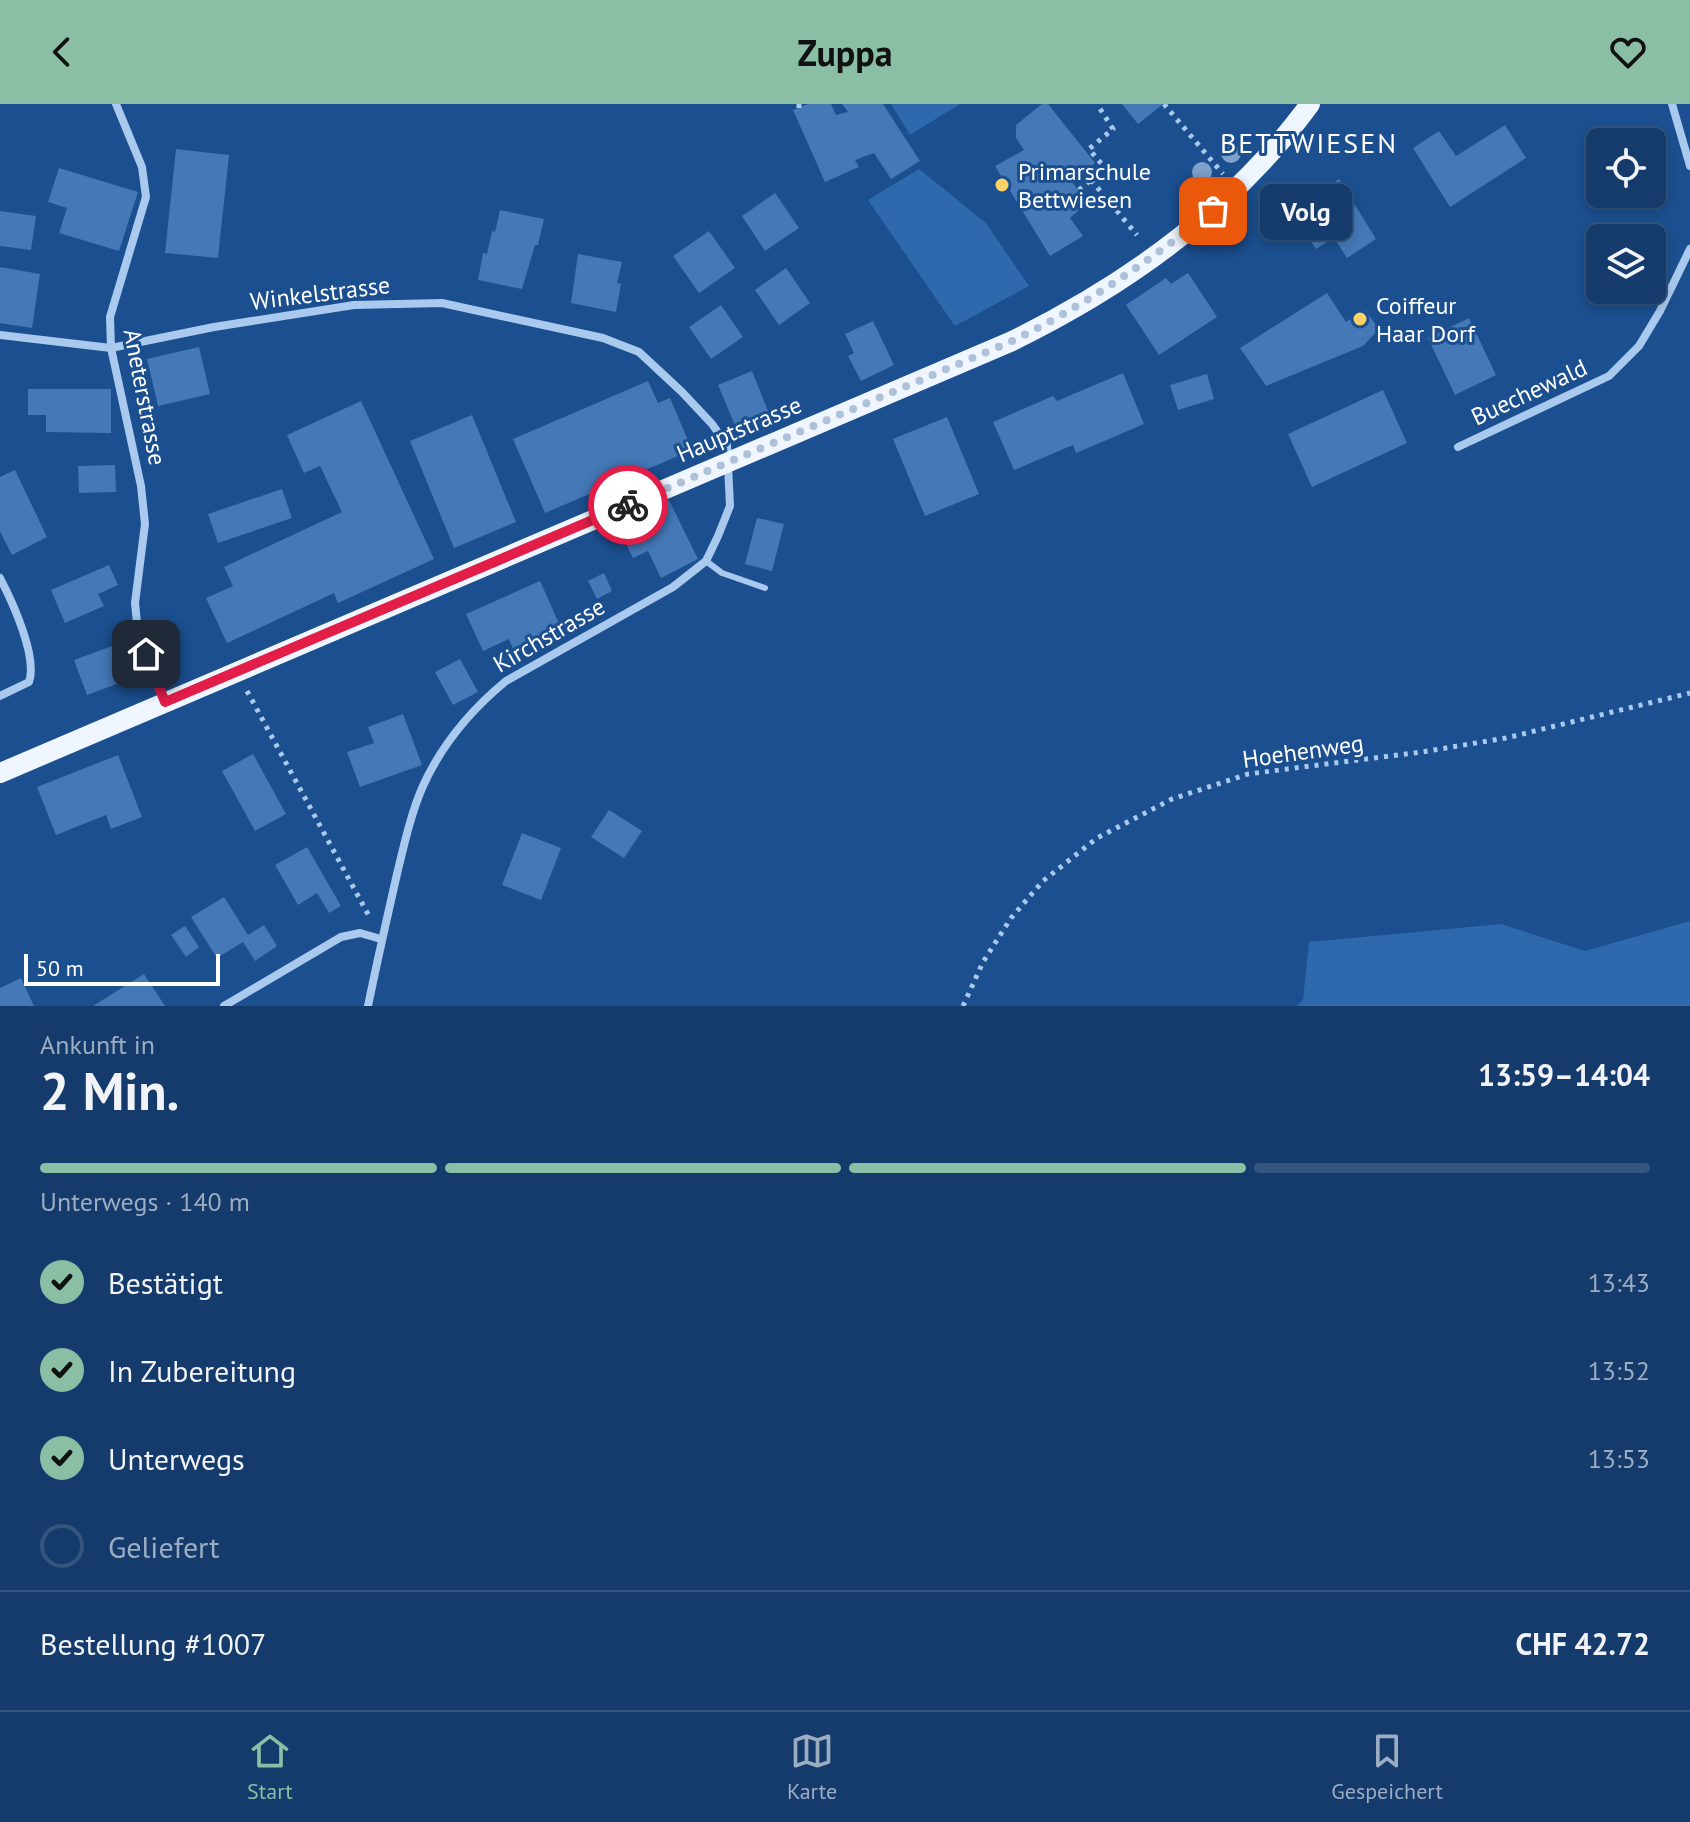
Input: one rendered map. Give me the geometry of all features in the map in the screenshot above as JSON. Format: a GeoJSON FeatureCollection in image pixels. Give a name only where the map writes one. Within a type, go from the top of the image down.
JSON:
{"type":"FeatureCollection","features":[{"type":"Feature","properties":{"kind":"main road","name":"Hauptstrasse"},"geometry":{"type":"LineString","coordinates":[[0,773],[1010,342],[1062,317],[1213,211],[1260,167],[1310,104]]}},
{"type":"Feature","properties":{"kind":"street","name":"Aneterstrasse"},"geometry":{"type":"LineString","coordinates":[[116,104],[142,167],[146,197],[110,317],[111,348],[144,511],[135,603],[138,633],[165,702]]}},
{"type":"Feature","properties":{"kind":"street"},"geometry":{"type":"LineString","coordinates":[[1672,104],[1690,166]]}},
{"type":"Feature","properties":{"kind":"street","name":"Buechewald"},"geometry":{"type":"LineString","coordinates":[[1458,447],[1609,376],[1639,346],[1690,249]]}},
{"type":"Feature","properties":{"kind":"street","name":"Winkelstrasse"},"geometry":{"type":"LineString","coordinates":[[0,335],[111,348],[214,327],[354,305],[442,303],[603,338],[639,352],[682,392],[722,437],[727,445],[728,462]]}},
{"type":"Feature","properties":{"kind":"street","name":"Kirchstrasse"},"geometry":{"type":"LineString","coordinates":[[368,1006],[407,835],[423,787],[459,727],[506,681],[673,587],[706,561],[730,506],[728,462]]}},
{"type":"Feature","properties":{"kind":"street"},"geometry":{"type":"LineString","coordinates":[[0,578],[11,599],[32,674],[29,682],[22,687],[0,696]]}},
{"type":"Feature","properties":{"kind":"street"},"geometry":{"type":"LineString","coordinates":[[224,1006],[328,943],[360,933],[381,939]]}},
{"type":"Feature","properties":{"kind":"lane"},"geometry":{"type":"LineString","coordinates":[[706,561],[722,573],[765,588]]}},
{"type":"Feature","properties":{"kind":"path"},"geometry":{"type":"LineString","coordinates":[[1079,190],[1105,168],[1089,149],[1113,129],[1097,104]]}},
{"type":"Feature","properties":{"kind":"path"},"geometry":{"type":"LineString","coordinates":[[1164,104],[1223,175]]}},
{"type":"Feature","properties":{"kind":"path"},"geometry":{"type":"LineString","coordinates":[[1091,180],[1137,235]]}},
{"type":"Feature","properties":{"kind":"path"},"geometry":{"type":"LineString","coordinates":[[242,683],[381,939]]}},
{"type":"Feature","properties":{"kind":"path","name":"Hoehenweg"},"geometry":{"type":"LineString","coordinates":[[963,1006],[983,962],[1011,918],[1043,881],[1097,838],[1172,799],[1248,774],[1506,738],[1690,693]]}},
{"type":"Feature","properties":{"kind":"shaded area"},"geometry":{"type":"Polygon","coordinates":[[[891,104],[960,104],[910,135],[891,104]]]}},
{"type":"Feature","properties":{"kind":"shaded area"},"geometry":{"type":"Polygon","coordinates":[[[919,169],[986,223],[1029,286],[955,326],[868,200],[919,169]]]}},
{"type":"Feature","properties":{"kind":"shaded area"},"geometry":{"type":"Polygon","coordinates":[[[1690,921],[1690,1006],[1296,1006],[1303,1000],[1309,942],[1501,924],[1585,951],[1690,921]]]}},
{"type":"Feature","properties":{"kind":"building"},"geometry":{"type":"Polygon","coordinates":[[[808,104],[831,104],[836,115],[848,112],[842,104],[883,104],[920,161],[891,179],[874,153],[855,160],[859,167],[825,182],[793,110],[808,104]]]}},
{"type":"Feature","properties":{"kind":"building"},"geometry":{"type":"Polygon","coordinates":[[[1042,104],[1048,104],[1095,163],[1072,182],[1088,202],[1070,218],[1083,236],[1050,256],[995,166],[1024,150],[1016,138],[1016,125],[1042,104]]]}},
{"type":"Feature","properties":{"kind":"building"},"geometry":{"type":"Polygon","coordinates":[[[1122,104],[1163,104],[1138,124],[1122,104]]]}},
{"type":"Feature","properties":{"kind":"building"},"geometry":{"type":"Polygon","coordinates":[[[1505,125],[1526,158],[1450,207],[1413,148],[1439,131],[1456,156],[1505,125]]]}},
{"type":"Feature","properties":{"kind":"building"},"geometry":{"type":"Polygon","coordinates":[[[176,149],[229,155],[218,258],[165,253],[176,149]]]}},
{"type":"Feature","properties":{"kind":"building"},"geometry":{"type":"Polygon","coordinates":[[[59,168],[138,192],[119,251],[59,233],[67,208],[48,202],[59,168]]]}},
{"type":"Feature","properties":{"kind":"building"},"geometry":{"type":"Polygon","coordinates":[[[1339,179],[1376,239],[1347,258],[1334,238],[1316,249],[1291,211],[1339,179]]]}},
{"type":"Feature","properties":{"kind":"building"},"geometry":{"type":"Polygon","coordinates":[[[775,193],[799,228],[765,251],[742,216],[775,193]]]}},
{"type":"Feature","properties":{"kind":"building"},"geometry":{"type":"Polygon","coordinates":[[[500,210],[544,219],[522,289],[478,280],[483,253],[487,254],[500,210]]]}},
{"type":"Feature","properties":{"kind":"building"},"geometry":{"type":"Polygon","coordinates":[[[0,211],[36,216],[31,250],[0,246],[0,211]]]}},
{"type":"Feature","properties":{"kind":"building"},"geometry":{"type":"Polygon","coordinates":[[[709,231],[735,268],[699,293],[673,256],[709,231]]]}},
{"type":"Feature","properties":{"kind":"building"},"geometry":{"type":"Polygon","coordinates":[[[578,254],[622,262],[617,283],[621,284],[616,312],[571,303],[578,254]]]}},
{"type":"Feature","properties":{"kind":"building"},"geometry":{"type":"Polygon","coordinates":[[[0,267],[40,274],[32,328],[0,323],[0,267]]]}},
{"type":"Feature","properties":{"kind":"building"},"geometry":{"type":"Polygon","coordinates":[[[786,268],[810,303],[779,325],[755,290],[786,268]]]}},
{"type":"Feature","properties":{"kind":"building"},"geometry":{"type":"Polygon","coordinates":[[[1188,273],[1217,317],[1159,355],[1126,305],[1166,278],[1171,284],[1188,273]]]}},
{"type":"Feature","properties":{"kind":"building"},"geometry":{"type":"Polygon","coordinates":[[[1327,293],[1346,322],[1365,310],[1379,329],[1363,346],[1266,386],[1240,348],[1327,293]]]}},
{"type":"Feature","properties":{"kind":"building"},"geometry":{"type":"Polygon","coordinates":[[[721,305],[743,337],[711,359],[689,327],[721,305]]]}},
{"type":"Feature","properties":{"kind":"building"},"geometry":{"type":"Polygon","coordinates":[[[1469,318],[1496,375],[1455,395],[1428,338],[1469,318]]]}},
{"type":"Feature","properties":{"kind":"building"},"geometry":{"type":"Polygon","coordinates":[[[873,321],[894,365],[861,381],[848,356],[854,353],[845,334],[873,321]]]}},
{"type":"Feature","properties":{"kind":"building"},"geometry":{"type":"Polygon","coordinates":[[[199,347],[210,394],[158,406],[147,359],[199,347]]]}},
{"type":"Feature","properties":{"kind":"building"},"geometry":{"type":"Polygon","coordinates":[[[752,371],[770,416],[737,430],[718,385],[752,371]]]}},
{"type":"Feature","properties":{"kind":"building"},"geometry":{"type":"Polygon","coordinates":[[[1123,373],[1144,424],[1076,453],[1073,445],[1014,470],[993,422],[1053,396],[1057,401],[1123,373]]]}},
{"type":"Feature","properties":{"kind":"building"},"geometry":{"type":"Polygon","coordinates":[[[1207,374],[1214,399],[1178,410],[1170,385],[1207,374]]]}},
{"type":"Feature","properties":{"kind":"building"},"geometry":{"type":"Polygon","coordinates":[[[648,381],[658,403],[670,398],[692,450],[545,513],[513,439],[648,381]]]}},
{"type":"Feature","properties":{"kind":"building"},"geometry":{"type":"Polygon","coordinates":[[[28,389],[111,389],[111,433],[46,432],[46,415],[28,415],[28,389]]]}},
{"type":"Feature","properties":{"kind":"building"},"geometry":{"type":"Polygon","coordinates":[[[1383,390],[1407,443],[1312,487],[1288,434],[1383,390]]]}},
{"type":"Feature","properties":{"kind":"building"},"geometry":{"type":"Polygon","coordinates":[[[361,401],[434,559],[338,603],[334,593],[227,643],[206,598],[233,586],[224,567],[342,512],[320,466],[304,473],[287,435],[361,401]]]}},
{"type":"Feature","properties":{"kind":"building"},"geometry":{"type":"Polygon","coordinates":[[[472,415],[516,522],[454,548],[410,441],[472,415]]]}},
{"type":"Feature","properties":{"kind":"building"},"geometry":{"type":"Polygon","coordinates":[[[947,417],[979,494],[925,516],[893,439],[947,417]]]}},
{"type":"Feature","properties":{"kind":"building"},"geometry":{"type":"Polygon","coordinates":[[[115,465],[116,492],[79,493],[78,466],[115,465]]]}},
{"type":"Feature","properties":{"kind":"building"},"geometry":{"type":"Polygon","coordinates":[[[15,470],[47,537],[12,555],[0,531],[0,477],[15,470]]]}},
{"type":"Feature","properties":{"kind":"building"},"geometry":{"type":"Polygon","coordinates":[[[282,489],[292,518],[218,543],[208,514],[282,489]]]}},
{"type":"Feature","properties":{"kind":"building"},"geometry":{"type":"Polygon","coordinates":[[[669,500],[698,559],[661,578],[648,551],[633,558],[617,525],[669,500]]]}},
{"type":"Feature","properties":{"kind":"building"},"geometry":{"type":"Polygon","coordinates":[[[757,518],[784,524],[772,571],[745,564],[757,518]]]}},
{"type":"Feature","properties":{"kind":"building"},"geometry":{"type":"Polygon","coordinates":[[[109,565],[118,585],[98,594],[104,606],[65,623],[51,590],[109,565]]]}},
{"type":"Feature","properties":{"kind":"building"},"geometry":{"type":"Polygon","coordinates":[[[604,573],[612,591],[597,599],[588,581],[604,573]]]}},
{"type":"Feature","properties":{"kind":"building"},"geometry":{"type":"Polygon","coordinates":[[[540,581],[561,628],[513,649],[509,639],[483,651],[466,614],[540,581]]]}},
{"type":"Feature","properties":{"kind":"building"},"geometry":{"type":"Polygon","coordinates":[[[115,645],[127,680],[87,695],[74,660],[115,645]]]}},
{"type":"Feature","properties":{"kind":"building"},"geometry":{"type":"Polygon","coordinates":[[[460,659],[478,692],[453,705],[435,672],[460,659]]]}},
{"type":"Feature","properties":{"kind":"building"},"geometry":{"type":"Polygon","coordinates":[[[403,714],[422,765],[360,787],[347,752],[374,743],[368,727],[403,714]]]}},
{"type":"Feature","properties":{"kind":"building"},"geometry":{"type":"Polygon","coordinates":[[[253,754],[286,814],[255,831],[222,771],[253,754]]]}},
{"type":"Feature","properties":{"kind":"building"},"geometry":{"type":"Polygon","coordinates":[[[118,755],[142,817],[111,829],[106,815],[56,835],[37,787],[118,755]]]}},
{"type":"Feature","properties":{"kind":"building"},"geometry":{"type":"Polygon","coordinates":[[[609,810],[642,831],[624,858],[591,837],[609,810]]]}},
{"type":"Feature","properties":{"kind":"building"},"geometry":{"type":"Polygon","coordinates":[[[522,833],[561,848],[541,900],[502,885],[522,833]]]}},
{"type":"Feature","properties":{"kind":"building"},"geometry":{"type":"Polygon","coordinates":[[[307,847],[341,906],[329,913],[317,893],[298,905],[275,865],[307,847]]]}},
{"type":"Feature","properties":{"kind":"building"},"geometry":{"type":"Polygon","coordinates":[[[224,897],[248,935],[264,925],[277,946],[255,961],[243,942],[217,958],[191,917],[224,897]]]}},
{"type":"Feature","properties":{"kind":"building"},"geometry":{"type":"Polygon","coordinates":[[[185,926],[199,947],[186,957],[171,935],[185,926]]]}},
{"type":"Feature","properties":{"kind":"building"},"geometry":{"type":"Polygon","coordinates":[[[144,974],[165,1006],[93,1006],[144,974]]]}},
{"type":"Feature","properties":{"kind":"building"},"geometry":{"type":"Polygon","coordinates":[[[21,978],[34,1006],[0,1006],[0,988],[21,978]]]}},
{"type":"Feature","properties":{"kind":"way so far"},"geometry":{"type":"LineString","coordinates":[[628,505],[1062,317],[1213,211]]}},
{"type":"Feature","properties":{"kind":"place","name":"Primarschule Bettwiesen"},"geometry":{"type":"Point","coordinates":[1002,185]}},
{"type":"Feature","properties":{"kind":"place","name":"Volg"},"geometry":{"type":"Point","coordinates":[1213,211]}},
{"type":"Feature","properties":{"kind":"place","name":"Coiffeur Haar Dorf"},"geometry":{"type":"Point","coordinates":[1360,319]}},
{"type":"Feature","properties":{"kind":"district","name":"BETTWIESEN"},"geometry":{"type":"Point","coordinates":[1309,142]}},
{"type":"Feature","properties":{"kind":"route"},"geometry":{"type":"LineString","coordinates":[[146,654],[165,702],[628,505]]}}]}
